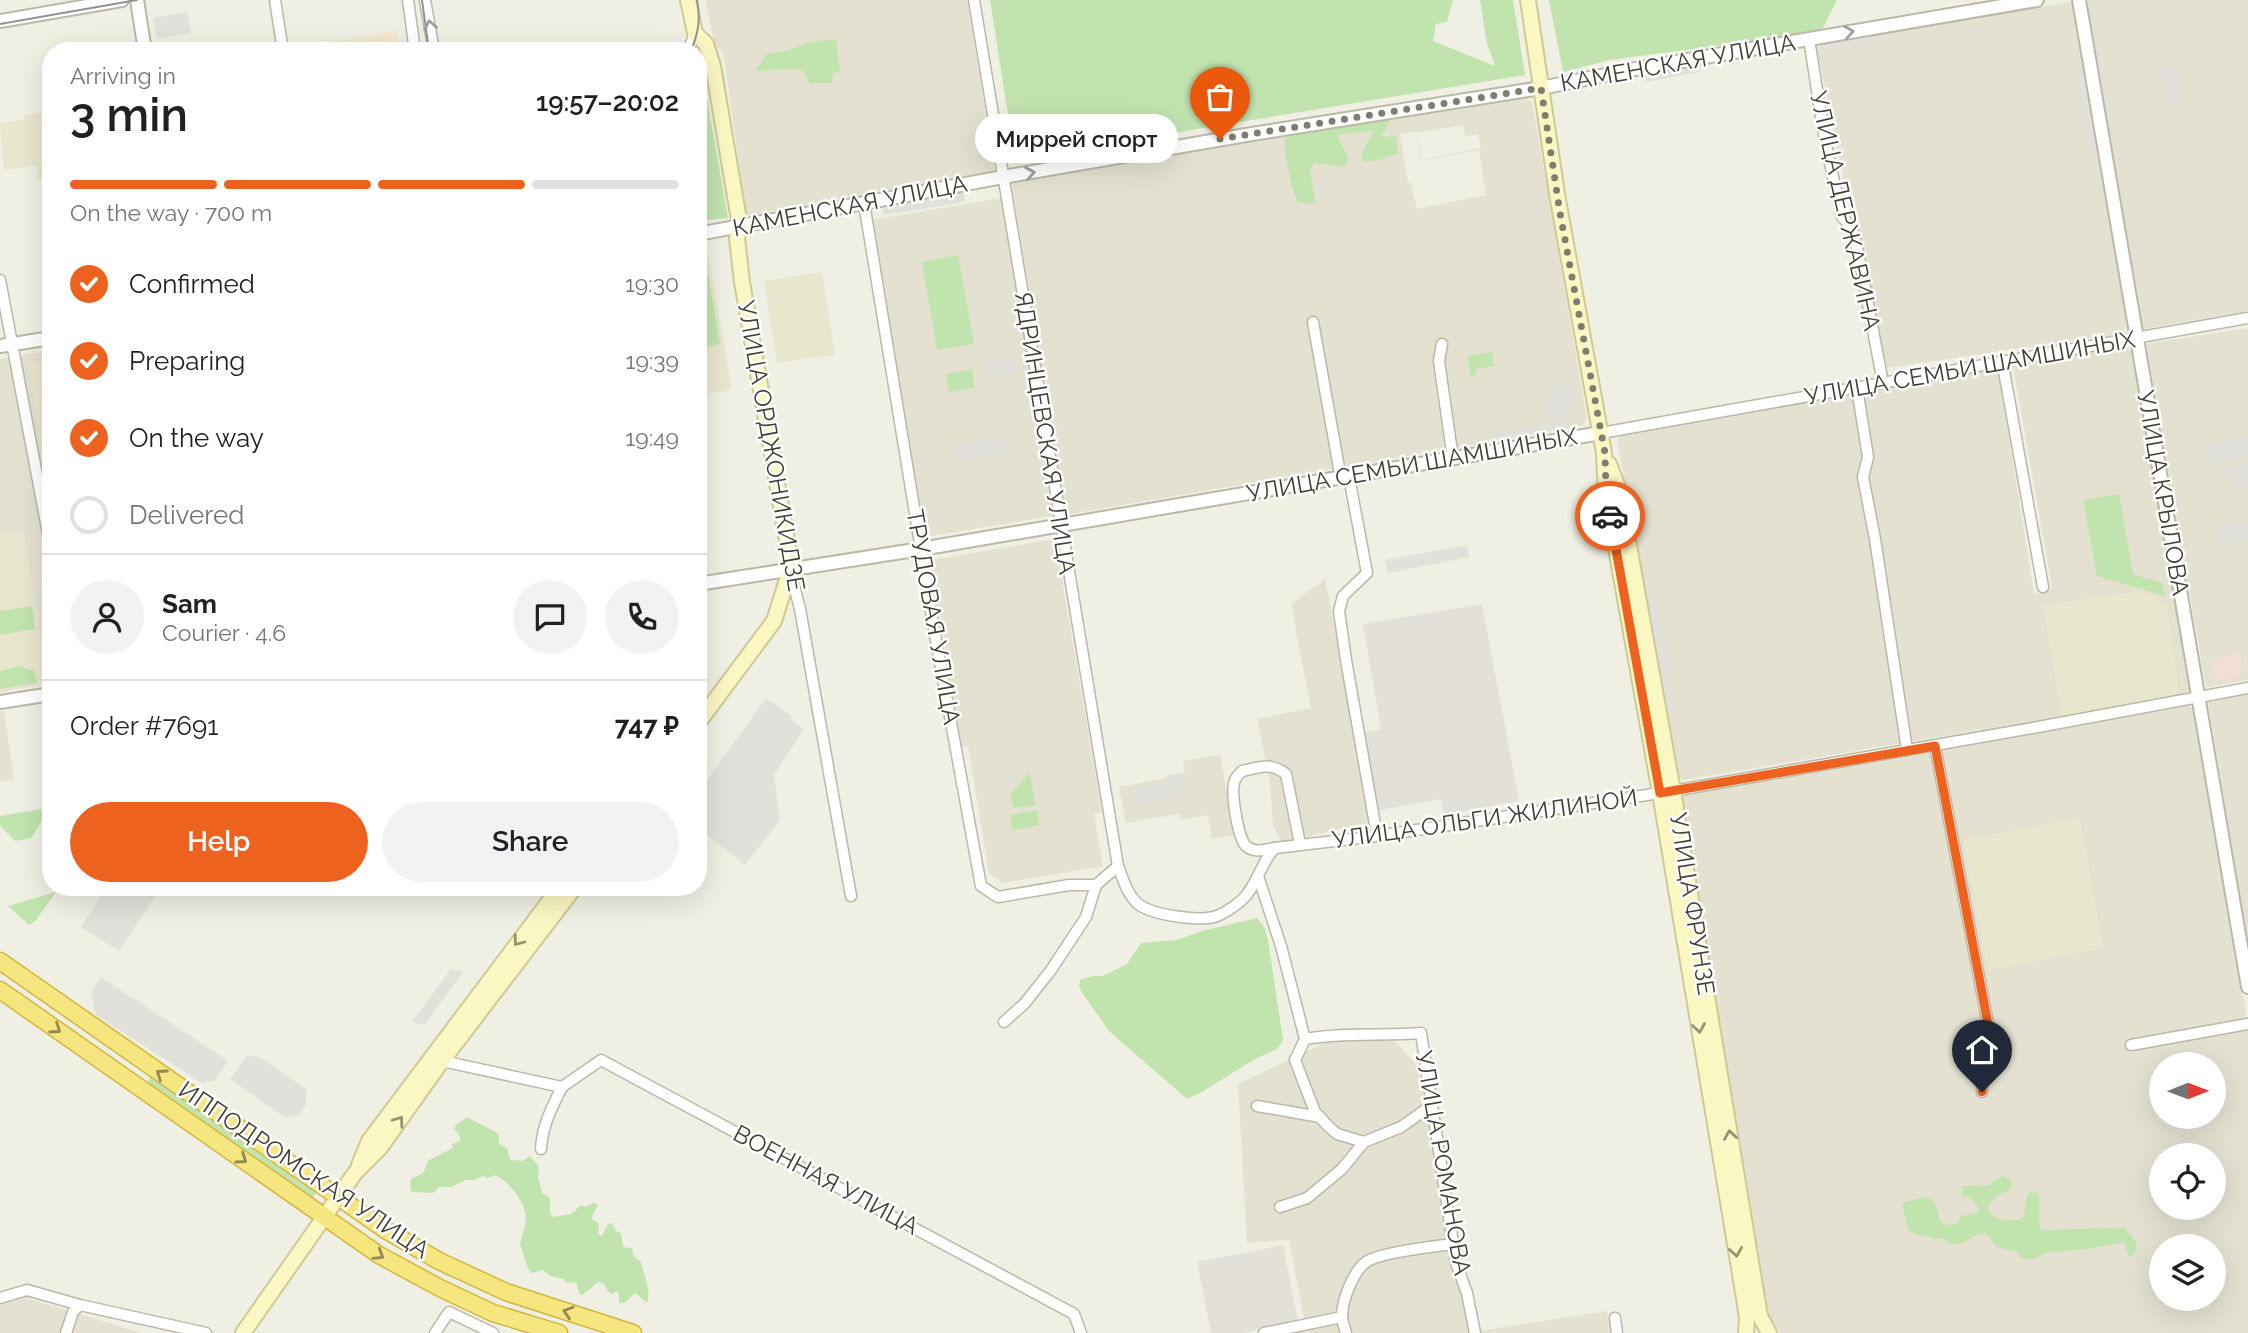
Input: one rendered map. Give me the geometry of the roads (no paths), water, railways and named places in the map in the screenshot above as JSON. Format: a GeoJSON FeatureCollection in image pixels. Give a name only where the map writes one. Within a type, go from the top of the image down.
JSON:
{"type":"FeatureCollection","features":[{"type":"Feature","properties":{"kind":"highway","name":"ИППОДРОМСКАЯ УЛИЦА"},"geometry":{"type":"LineString","coordinates":[[0,961],[384,1229],[439,1261],[498,1288],[633,1333]]}},
{"type":"Feature","properties":{"kind":"highway","name":"ИППОДРОМСКАЯ УЛИЦА"},"geometry":{"type":"LineString","coordinates":[[0,990],[379,1255],[494,1313],[559,1333]]}},
{"type":"Feature","properties":{"kind":"highway"},"geometry":{"type":"LineString","coordinates":[[523,1322],[519,1312],[520,1305],[530,1300]]}},
{"type":"Feature","properties":{"kind":"main road","name":"УЛИЦА ОРДЖОНИКИДЗЕ"},"geometry":{"type":"LineString","coordinates":[[688,0],[695,33],[704,42]]}},
{"type":"Feature","properties":{"kind":"main road","name":"УЛИЦА ФРУНЗЕ"},"geometry":{"type":"LineString","coordinates":[[1528,0],[1560,213],[1605,453],[1619,490],[1751,1322],[1769,1333]]}},
{"type":"Feature","properties":{"kind":"main road","name":"УЛИЦА ОРДЖОНИКИДЗЕ"},"geometry":{"type":"LineString","coordinates":[[707,47],[740,226],[737,238],[742,282],[790,570]]}},
{"type":"Feature","properties":{"kind":"main road"},"geometry":{"type":"LineString","coordinates":[[707,711],[774,621],[790,570]]}},
{"type":"Feature","properties":{"kind":"main road"},"geometry":{"type":"LineString","coordinates":[[243,1333],[323,1216],[355,1173],[380,1148],[437,1058],[554,896]]}},
{"type":"Feature","properties":{"kind":"main road"},"geometry":{"type":"LineString","coordinates":[[437,1058],[568,896]]}},
{"type":"Feature","properties":{"kind":"street"},"geometry":{"type":"LineString","coordinates":[[0,21],[122,0]]}},
{"type":"Feature","properties":{"kind":"street"},"geometry":{"type":"LineString","coordinates":[[137,0],[144,42]]}},
{"type":"Feature","properties":{"kind":"street"},"geometry":{"type":"LineString","coordinates":[[275,0],[282,42]]}},
{"type":"Feature","properties":{"kind":"street"},"geometry":{"type":"LineString","coordinates":[[408,0],[414,42]]}},
{"type":"Feature","properties":{"kind":"street"},"geometry":{"type":"LineString","coordinates":[[425,0],[432,42]]}},
{"type":"Feature","properties":{"kind":"street","name":"ЯДРИНЦЕВСКАЯ УЛИЦА"},"geometry":{"type":"LineString","coordinates":[[974,0],[1118,866],[1130,896],[1139,904],[1157,912],[1191,917],[1217,916],[1242,899],[1259,879],[1266,857],[1275,848]]}},
{"type":"Feature","properties":{"kind":"street","name":"КАМЕНСКАЯ УЛИЦА"},"geometry":{"type":"LineString","coordinates":[[707,232],[1003,177],[1541,88],[1635,69],[2037,0]]}},
{"type":"Feature","properties":{"kind":"street","name":"УЛИЦА КРЫЛОВА"},"geometry":{"type":"LineString","coordinates":[[2079,0],[2248,987]]}},
{"type":"Feature","properties":{"kind":"street"},"geometry":{"type":"LineString","coordinates":[[692,42],[695,33]]}},
{"type":"Feature","properties":{"kind":"street","name":"УЛИЦА ДЕРЖАВИНА"},"geometry":{"type":"LineString","coordinates":[[1808,39],[1830,166],[1842,217],[1852,227],[1883,383]]}},
{"type":"Feature","properties":{"kind":"street","name":"ТРУДОВАЯ УЛИЦА"},"geometry":{"type":"LineString","coordinates":[[864,203],[981,886],[998,897],[1069,885],[1096,885]]}},
{"type":"Feature","properties":{"kind":"street"},"geometry":{"type":"LineString","coordinates":[[0,279],[6,345],[42,508]]}},
{"type":"Feature","properties":{"kind":"street","name":"УЛИЦА СЕМЬИ ШАМШИНЫХ"},"geometry":{"type":"LineString","coordinates":[[707,583],[1452,460],[2248,318]]}},
{"type":"Feature","properties":{"kind":"street"},"geometry":{"type":"LineString","coordinates":[[1312,322],[1367,573],[1343,596],[1339,611],[1377,836]]}},
{"type":"Feature","properties":{"kind":"street"},"geometry":{"type":"LineString","coordinates":[[6,345],[42,339]]}},
{"type":"Feature","properties":{"kind":"street"},"geometry":{"type":"LineString","coordinates":[[1441,344],[1439,361],[1452,460]]}},
{"type":"Feature","properties":{"kind":"street"},"geometry":{"type":"LineString","coordinates":[[2002,360],[2043,587]]}},
{"type":"Feature","properties":{"kind":"street"},"geometry":{"type":"LineString","coordinates":[[1857,388],[1868,457],[1863,477],[1907,750]]}},
{"type":"Feature","properties":{"kind":"street","name":"УЛИЦА ОРДЖОНИКИДЗЕ"},"geometry":{"type":"LineString","coordinates":[[790,570],[800,609],[851,896]]}},
{"type":"Feature","properties":{"kind":"street","name":"УЛИЦА ОЛЬГИ ЖИЛИНОЙ"},"geometry":{"type":"LineString","coordinates":[[1300,844],[1286,774],[1276,767],[1241,771],[1234,781],[1233,794],[1240,836],[1246,846],[1257,851],[1377,836],[1666,792],[2248,688]]}},
{"type":"Feature","properties":{"kind":"street"},"geometry":{"type":"LineString","coordinates":[[0,702],[42,695]]}},
{"type":"Feature","properties":{"kind":"street"},"geometry":{"type":"LineString","coordinates":[[1935,746],[1992,1045],[1984,1056],[1982,1092]]}},
{"type":"Feature","properties":{"kind":"street"},"geometry":{"type":"LineString","coordinates":[[1004,1022],[1025,1003],[1051,970],[1086,917],[1096,885],[1118,866]]}},
{"type":"Feature","properties":{"kind":"street"},"geometry":{"type":"LineString","coordinates":[[1259,879],[1281,946],[1305,1040],[1295,1060],[1315,1112],[1337,1134],[1364,1142]]}},
{"type":"Feature","properties":{"kind":"street"},"geometry":{"type":"LineString","coordinates":[[2131,1045],[2248,1024]]}},
{"type":"Feature","properties":{"kind":"street","name":"УЛИЦА РОМАНОВА"},"geometry":{"type":"LineString","coordinates":[[1305,1040],[1330,1035],[1381,1036],[1420,1033],[1456,1264],[1467,1293],[1475,1333]]}},
{"type":"Feature","properties":{"kind":"street"},"geometry":{"type":"LineString","coordinates":[[437,1058],[562,1087],[547,1118],[541,1137],[541,1149]]}},
{"type":"Feature","properties":{"kind":"street","name":"ВОЕННАЯ УЛИЦА"},"geometry":{"type":"LineString","coordinates":[[562,1087],[601,1060],[1074,1314],[1081,1333]]}},
{"type":"Feature","properties":{"kind":"street"},"geometry":{"type":"LineString","coordinates":[[1280,1207],[1307,1198],[1342,1169],[1364,1142],[1401,1127],[1432,1105]]}},
{"type":"Feature","properties":{"kind":"street"},"geometry":{"type":"LineString","coordinates":[[1257,1106],[1320,1117]]}},
{"type":"Feature","properties":{"kind":"street"},"geometry":{"type":"LineString","coordinates":[[1346,1333],[1342,1317],[1353,1275],[1368,1260],[1453,1244]]}},
{"type":"Feature","properties":{"kind":"street"},"geometry":{"type":"LineString","coordinates":[[0,1298],[27,1290],[80,1306],[206,1333]]}},
{"type":"Feature","properties":{"kind":"street"},"geometry":{"type":"LineString","coordinates":[[66,1333],[73,1312],[80,1306]]}},
{"type":"Feature","properties":{"kind":"street"},"geometry":{"type":"LineString","coordinates":[[435,1333],[449,1312],[493,1333]]}},
{"type":"Feature","properties":{"kind":"street"},"geometry":{"type":"LineString","coordinates":[[1264,1333],[1342,1317]]}},
{"type":"Feature","properties":{"kind":"street"},"geometry":{"type":"LineString","coordinates":[[1615,1318],[1617,1333]]}},
{"type":"Feature","properties":{"kind":"tram line"},"geometry":{"type":"LineString","coordinates":[[0,24],[137,0]]}},
{"type":"Feature","properties":{"kind":"tram line"},"geometry":{"type":"LineString","coordinates":[[422,0],[428,42]]}},
{"type":"Feature","properties":{"kind":"tram line"},"geometry":{"type":"LineString","coordinates":[[694,42],[699,14],[697,0]]}},
{"type":"Feature","properties":{"kind":"place","name":"Миррей спорт"},"geometry":{"type":"Point","coordinates":[1220,139]}}]}
